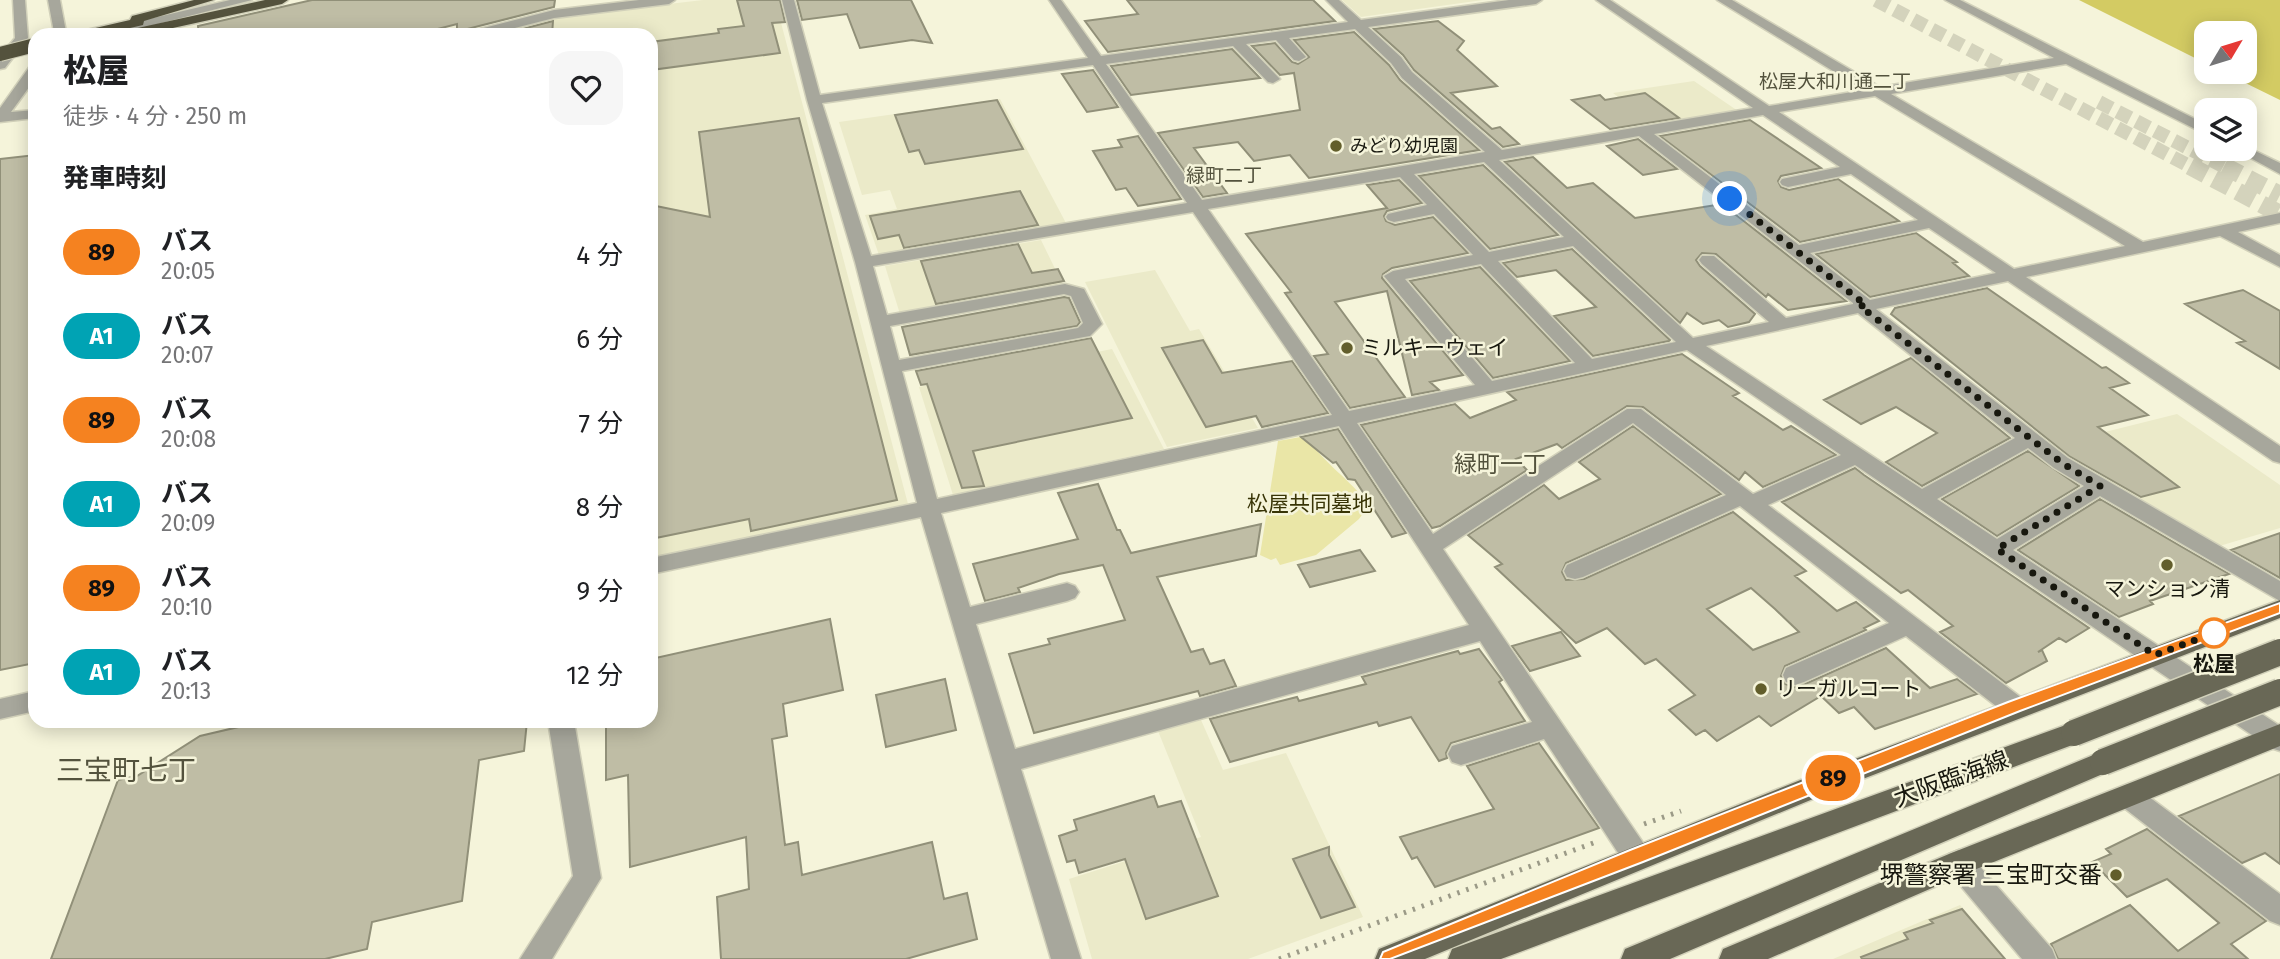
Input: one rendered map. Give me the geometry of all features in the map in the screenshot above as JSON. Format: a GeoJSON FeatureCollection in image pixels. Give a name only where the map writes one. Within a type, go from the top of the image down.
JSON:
{"type":"FeatureCollection","features":[{"type":"Feature","properties":{"kind":"highway"},"geometry":{"type":"LineString","coordinates":[[100,28],[208,0]]}},
{"type":"Feature","properties":{"kind":"highway"},"geometry":{"type":"LineString","coordinates":[[113,28],[232,0]]}},
{"type":"Feature","properties":{"kind":"highway"},"geometry":{"type":"LineString","coordinates":[[150,28],[266,0]]}},
{"type":"Feature","properties":{"kind":"highway"},"geometry":{"type":"LineString","coordinates":[[153,28],[282,0]]}},
{"type":"Feature","properties":{"kind":"highway"},"geometry":{"type":"LineString","coordinates":[[1,59],[28,51]]}},
{"type":"Feature","properties":{"kind":"main road"},"geometry":{"type":"LineString","coordinates":[[1390,959],[1636,856],[2014,706],[2280,609]]}},
{"type":"Feature","properties":{"kind":"main road","name":"大阪臨海線"},"geometry":{"type":"LineString","coordinates":[[1463,959],[2074,733],[2280,652]]}},
{"type":"Feature","properties":{"kind":"main road","name":"大阪臨海線"},"geometry":{"type":"LineString","coordinates":[[1636,959],[2103,762],[2280,692]]}},
{"type":"Feature","properties":{"kind":"main road"},"geometry":{"type":"LineString","coordinates":[[1734,959],[1959,863],[2279,737]]}},
{"type":"Feature","properties":{"kind":"street"},"geometry":{"type":"LineString","coordinates":[[1,59],[22,38],[19,0]]}},
{"type":"Feature","properties":{"kind":"street"},"geometry":{"type":"LineString","coordinates":[[54,0],[59,28]]}},
{"type":"Feature","properties":{"kind":"street"},"geometry":{"type":"LineString","coordinates":[[128,28],[246,0]]}},
{"type":"Feature","properties":{"kind":"street"},"geometry":{"type":"LineString","coordinates":[[499,28],[554,13],[669,0]]}},
{"type":"Feature","properties":{"kind":"street"},"geometry":{"type":"LineString","coordinates":[[788,0],[814,100],[864,262],[929,509],[1066,959]]}},
{"type":"Feature","properties":{"kind":"street"},"geometry":{"type":"LineString","coordinates":[[1055,0],[1343,417],[1636,856]]}},
{"type":"Feature","properties":{"kind":"street"},"geometry":{"type":"LineString","coordinates":[[1332,0],[1577,240],[1688,343],[2279,737]]}},
{"type":"Feature","properties":{"kind":"street"},"geometry":{"type":"LineString","coordinates":[[814,100],[1536,0]]}},
{"type":"Feature","properties":{"kind":"street"},"geometry":{"type":"LineString","coordinates":[[1602,0],[2280,456]]}},
{"type":"Feature","properties":{"kind":"street"},"geometry":{"type":"LineString","coordinates":[[1723,0],[2139,247]]}},
{"type":"Feature","properties":{"kind":"street"},"geometry":{"type":"LineString","coordinates":[[1951,0],[2194,124]]}},
{"type":"Feature","properties":{"kind":"street"},"geometry":{"type":"LineString","coordinates":[[1279,35],[1299,57]]}},
{"type":"Feature","properties":{"kind":"street"},"geometry":{"type":"LineString","coordinates":[[1236,41],[1273,79]]}},
{"type":"Feature","properties":{"kind":"street"},"geometry":{"type":"LineString","coordinates":[[864,262],[1196,204],[2066,60]]}},
{"type":"Feature","properties":{"kind":"street"},"geometry":{"type":"LineString","coordinates":[[0,74],[28,69]]}},
{"type":"Feature","properties":{"kind":"street"},"geometry":{"type":"LineString","coordinates":[[0,118],[28,78]]}},
{"type":"Feature","properties":{"kind":"street"},"geometry":{"type":"LineString","coordinates":[[0,118],[28,115]]}},
{"type":"Feature","properties":{"kind":"street"},"geometry":{"type":"LineString","coordinates":[[1641,131],[2062,463],[2280,592]]}},
{"type":"Feature","properties":{"kind":"street"},"geometry":{"type":"LineString","coordinates":[[2257,157],[2280,169]]}},
{"type":"Feature","properties":{"kind":"street"},"geometry":{"type":"LineString","coordinates":[[1788,182],[1854,169]]}},
{"type":"Feature","properties":{"kind":"street"},"geometry":{"type":"LineString","coordinates":[[1402,170],[1587,365]]}},
{"type":"Feature","properties":{"kind":"street"},"geometry":{"type":"LineString","coordinates":[[1394,217],[1438,208]]}},
{"type":"Feature","properties":{"kind":"street"},"geometry":{"type":"LineString","coordinates":[[658,565],[929,509],[1343,417],[2280,218]]}},
{"type":"Feature","properties":{"kind":"street"},"geometry":{"type":"LineString","coordinates":[[1796,251],[1933,222]]}},
{"type":"Feature","properties":{"kind":"street"},"geometry":{"type":"LineString","coordinates":[[2222,230],[2280,262]]}},
{"type":"Feature","properties":{"kind":"street"},"geometry":{"type":"LineString","coordinates":[[1487,387],[1393,276],[1577,240]]}},
{"type":"Feature","properties":{"kind":"street"},"geometry":{"type":"LineString","coordinates":[[1708,260],[1781,323]]}},
{"type":"Feature","properties":{"kind":"street"},"geometry":{"type":"LineString","coordinates":[[880,322],[1065,289],[1078,293],[1093,324],[1084,332],[892,367]]}},
{"type":"Feature","properties":{"kind":"street"},"geometry":{"type":"LineString","coordinates":[[1430,547],[1634,413],[2014,706]]}},
{"type":"Feature","properties":{"kind":"street"},"geometry":{"type":"LineString","coordinates":[[1921,499],[2030,438]]}},
{"type":"Feature","properties":{"kind":"street"},"geometry":{"type":"LineString","coordinates":[[1575,571],[1857,456]]}},
{"type":"Feature","properties":{"kind":"street"},"geometry":{"type":"LineString","coordinates":[[1997,549],[2100,486]]}},
{"type":"Feature","properties":{"kind":"street"},"geometry":{"type":"LineString","coordinates":[[962,618],[1067,592]]}},
{"type":"Feature","properties":{"kind":"street"},"geometry":{"type":"LineString","coordinates":[[1795,675],[1909,624]]}},
{"type":"Feature","properties":{"kind":"street"},"geometry":{"type":"LineString","coordinates":[[1006,762],[1486,630]]}},
{"type":"Feature","properties":{"kind":"street"},"geometry":{"type":"LineString","coordinates":[[0,709],[28,703]]}},
{"type":"Feature","properties":{"kind":"street"},"geometry":{"type":"LineString","coordinates":[[1461,754],[1550,727]]}},
{"type":"Feature","properties":{"kind":"street"},"geometry":{"type":"LineString","coordinates":[[535,959],[587,878],[562,728]]}},
{"type":"Feature","properties":{"kind":"street"},"geometry":{"type":"LineString","coordinates":[[2128,796],[2280,911]]}},
{"type":"Feature","properties":{"kind":"street"},"geometry":{"type":"LineString","coordinates":[[1959,863],[2041,959]]}},
{"type":"Feature","properties":{"kind":"shaded area"},"geometry":{"type":"Polygon","coordinates":[[[703,0],[775,0],[908,504],[658,558],[658,28],[522,28],[558,17],[703,0]]]}},
{"type":"Feature","properties":{"kind":"shaded area"},"geometry":{"type":"Polygon","coordinates":[[[1342,0],[1483,0],[1361,17],[1342,0]]]}},
{"type":"Feature","properties":{"kind":"shaded area"},"geometry":{"type":"Polygon","coordinates":[[[2079,0],[2280,0],[2280,100],[2247,84],[2258,84],[2258,21],[2194,21],[2194,58],[2079,0]]]}},
{"type":"Feature","properties":{"kind":"shaded area"},"geometry":{"type":"Polygon","coordinates":[[[1694,81],[1738,111],[1654,125],[1613,93],[1694,81]]]}},
{"type":"Feature","properties":{"kind":"shaded area"},"geometry":{"type":"Polygon","coordinates":[[[1000,99],[1066,223],[879,255],[865,215],[897,209],[890,190],[862,195],[839,122],[1000,99]]]}},
{"type":"Feature","properties":{"kind":"shaded area"},"geometry":{"type":"Polygon","coordinates":[[[1041,240],[1063,285],[900,314],[885,266],[1041,240]]]}},
{"type":"Feature","properties":{"kind":"shaded area"},"geometry":{"type":"Polygon","coordinates":[[[1155,270],[1190,331],[1199,329],[1258,428],[1167,447],[1085,282],[1155,270]]]}},
{"type":"Feature","properties":{"kind":"shaded area"},"geometry":{"type":"Polygon","coordinates":[[[1112,349],[1164,449],[953,495],[919,387],[1112,349]]]}},
{"type":"Feature","properties":{"kind":"shaded area"},"geometry":{"type":"Polygon","coordinates":[[[2177,414],[2280,485],[2280,528],[2216,547],[2049,446],[2177,414]]]}},
{"type":"Feature","properties":{"kind":"shaded area"},"geometry":{"type":"Polygon","coordinates":[[[1201,720],[1223,770],[1286,753],[1363,917],[1248,959],[1092,959],[1069,879],[1201,837],[1158,731],[1201,720]]]}},
{"type":"Feature","properties":{"kind":"shaded area"},"geometry":{"type":"Polygon","coordinates":[[[1960,905],[2006,959],[1833,959],[1960,905]]]}},
{"type":"Feature","properties":{"kind":"green space","name":"松屋共同墓地"},"geometry":{"type":"Polygon","coordinates":[[[1306,436],[1320,455],[1369,505],[1359,519],[1316,555],[1280,565],[1276,558],[1271,560],[1260,555],[1278,441],[1306,436]]]}},
{"type":"Feature","properties":{"kind":"building"},"geometry":{"type":"Polygon","coordinates":[[[312,0],[555,0],[554,7],[471,28],[457,28],[457,24],[441,28],[198,26],[312,0]]]}},
{"type":"Feature","properties":{"kind":"building"},"geometry":{"type":"Polygon","coordinates":[[[737,0],[780,0],[785,22],[772,23],[780,53],[658,69],[658,41],[719,33],[718,29],[744,26],[737,0]]]}},
{"type":"Feature","properties":{"kind":"building"},"geometry":{"type":"Polygon","coordinates":[[[797,0],[911,0],[932,43],[912,40],[860,48],[847,14],[802,20],[797,0]]]}},
{"type":"Feature","properties":{"kind":"building"},"geometry":{"type":"Polygon","coordinates":[[[1127,0],[1313,0],[1335,21],[1108,52],[1085,21],[1138,14],[1127,0]]]}},
{"type":"Feature","properties":{"kind":"building"},"geometry":{"type":"Polygon","coordinates":[[[553,21],[552,28],[526,28],[553,21]]]}},
{"type":"Feature","properties":{"kind":"building"},"geometry":{"type":"Polygon","coordinates":[[[1438,21],[1464,41],[1457,50],[1497,86],[1451,93],[1492,129],[1500,127],[1519,144],[1503,147],[1414,70],[1403,55],[1374,29],[1438,21]]]}},
{"type":"Feature","properties":{"kind":"building"},"geometry":{"type":"Polygon","coordinates":[[[1354,32],[1389,65],[1400,80],[1479,150],[1309,178],[1290,155],[1254,161],[1238,142],[1194,148],[1227,193],[1203,197],[1158,133],[1300,110],[1294,73],[1280,75],[1252,46],[1275,43],[1292,62],[1298,64],[1309,57],[1294,40],[1354,32]]]}},
{"type":"Feature","properties":{"kind":"building"},"geometry":{"type":"Polygon","coordinates":[[[1232,49],[1260,78],[1131,95],[1111,66],[1232,49]]]}},
{"type":"Feature","properties":{"kind":"building"},"geometry":{"type":"Polygon","coordinates":[[[1093,70],[1118,107],[1087,112],[1062,74],[1093,70]]]}},
{"type":"Feature","properties":{"kind":"building"},"geometry":{"type":"Polygon","coordinates":[[[1645,93],[1679,118],[1610,129],[1572,100],[1600,95],[1605,100],[1645,93]]]}},
{"type":"Feature","properties":{"kind":"building"},"geometry":{"type":"Polygon","coordinates":[[[997,100],[1023,149],[925,164],[919,150],[909,152],[895,115],[997,100]]]}},
{"type":"Feature","properties":{"kind":"building"},"geometry":{"type":"Polygon","coordinates":[[[799,118],[897,500],[751,531],[749,519],[658,538],[658,206],[710,217],[699,132],[799,118]]]}},
{"type":"Feature","properties":{"kind":"building"},"geometry":{"type":"Polygon","coordinates":[[[1750,120],[1821,168],[1781,176],[1778,181],[1781,187],[1789,190],[1838,179],[1899,221],[1800,242],[1660,136],[1750,120]]]}},
{"type":"Feature","properties":{"kind":"building"},"geometry":{"type":"Polygon","coordinates":[[[1138,136],[1181,199],[1138,206],[1126,188],[1116,190],[1093,151],[1122,147],[1118,140],[1138,136]]]}},
{"type":"Feature","properties":{"kind":"building"},"geometry":{"type":"Polygon","coordinates":[[[1638,139],[1677,169],[1643,175],[1607,146],[1638,139]]]}},
{"type":"Feature","properties":{"kind":"building"},"geometry":{"type":"Polygon","coordinates":[[[28,156],[28,664],[0,670],[0,159],[28,156]]]}},
{"type":"Feature","properties":{"kind":"building"},"geometry":{"type":"Polygon","coordinates":[[[1533,157],[1567,188],[1593,183],[1635,218],[1722,204],[1846,301],[1788,310],[1768,294],[1766,297],[1716,254],[1702,253],[1696,260],[1700,266],[1755,314],[1749,322],[1728,327],[1719,320],[1703,324],[1687,313],[1680,323],[1505,162],[1533,157]]]}},
{"type":"Feature","properties":{"kind":"building"},"geometry":{"type":"Polygon","coordinates":[[[1483,165],[1558,235],[1490,249],[1419,176],[1483,165]]]}},
{"type":"Feature","properties":{"kind":"building"},"geometry":{"type":"Polygon","coordinates":[[[1399,180],[1422,203],[1387,211],[1384,216],[1386,221],[1395,225],[1433,217],[1468,253],[1392,268],[1383,274],[1382,278],[1463,375],[1430,382],[1439,390],[1412,395],[1387,291],[1335,302],[1405,397],[1350,408],[1314,356],[1328,354],[1285,293],[1291,292],[1246,234],[1387,208],[1367,185],[1399,180]]]}},
{"type":"Feature","properties":{"kind":"building"},"geometry":{"type":"Polygon","coordinates":[[[1020,191],[1038,225],[904,248],[899,235],[878,239],[870,216],[1020,191]]]}},
{"type":"Feature","properties":{"kind":"building"},"geometry":{"type":"Polygon","coordinates":[[[1916,233],[1957,262],[1953,263],[1969,276],[1870,297],[1816,254],[1916,233]]]}},
{"type":"Feature","properties":{"kind":"building"},"geometry":{"type":"Polygon","coordinates":[[[1018,244],[1032,273],[1058,269],[1064,281],[936,304],[921,261],[1018,244]]]}},
{"type":"Feature","properties":{"kind":"building"},"geometry":{"type":"Polygon","coordinates":[[[1572,249],[1670,340],[1593,356],[1554,316],[1596,307],[1556,270],[1517,277],[1503,263],[1572,249]]]}},
{"type":"Feature","properties":{"kind":"building"},"geometry":{"type":"Polygon","coordinates":[[[1480,267],[1570,361],[1493,378],[1410,281],[1480,267]]]}},
{"type":"Feature","properties":{"kind":"building"},"geometry":{"type":"Polygon","coordinates":[[[1987,288],[2102,368],[2106,367],[2129,383],[2110,388],[2148,415],[2098,427],[2179,487],[2141,497],[2069,456],[1891,314],[1895,308],[1987,288]]]}},
{"type":"Feature","properties":{"kind":"building"},"geometry":{"type":"Polygon","coordinates":[[[2243,290],[2280,311],[2280,369],[2237,343],[2245,341],[2185,304],[2243,290]]]}},
{"type":"Feature","properties":{"kind":"building"},"geometry":{"type":"Polygon","coordinates":[[[1069,298],[1080,322],[1077,326],[910,355],[902,327],[1069,298]]]}},
{"type":"Feature","properties":{"kind":"building"},"geometry":{"type":"Polygon","coordinates":[[[1091,338],[1132,418],[973,451],[984,486],[962,488],[927,384],[921,385],[916,371],[1091,338]]]}},
{"type":"Feature","properties":{"kind":"building"},"geometry":{"type":"Polygon","coordinates":[[[1203,340],[1222,373],[1292,361],[1328,413],[1262,427],[1256,416],[1206,427],[1162,348],[1203,340]]]}},
{"type":"Feature","properties":{"kind":"building"},"geometry":{"type":"Polygon","coordinates":[[[1682,354],[1739,393],[1733,396],[1783,430],[1791,426],[1836,455],[1763,487],[1745,472],[1739,480],[1643,407],[1627,406],[1562,448],[1557,444],[1516,459],[1527,470],[1440,526],[1432,528],[1361,425],[1455,404],[1470,418],[1516,400],[1507,392],[1682,354]]]}},
{"type":"Feature","properties":{"kind":"building"},"geometry":{"type":"Polygon","coordinates":[[[1911,358],[2010,438],[1922,486],[1886,462],[1937,433],[1896,407],[1861,424],[1824,400],[1911,358]]]}},
{"type":"Feature","properties":{"kind":"building"},"geometry":{"type":"Polygon","coordinates":[[[1633,426],[1721,494],[1566,563],[1562,572],[1566,580],[1584,579],[1733,512],[1806,571],[1795,576],[1837,611],[1856,602],[1879,621],[1864,628],[1866,630],[1785,666],[1781,676],[1785,684],[1794,687],[1805,684],[1886,648],[1930,688],[1957,679],[1977,694],[1875,729],[1854,707],[1839,713],[1821,696],[1771,726],[1759,716],[1717,741],[1705,730],[1696,735],[1669,710],[1695,695],[1656,659],[1645,664],[1607,628],[1576,643],[1495,567],[1502,564],[1468,535],[1544,485],[1559,499],[1600,479],[1579,462],[1633,426]],[[1751,588],[1707,609],[1753,650],[1799,632],[1751,588]]]}},
{"type":"Feature","properties":{"kind":"building"},"geometry":{"type":"Polygon","coordinates":[[[1338,429],[1406,533],[1392,537],[1355,480],[1348,479],[1336,462],[1333,463],[1301,437],[1338,429]]]}},
{"type":"Feature","properties":{"kind":"building"},"geometry":{"type":"Polygon","coordinates":[[[2028,451],[2079,486],[1997,536],[1942,499],[2028,451]]]}},
{"type":"Feature","properties":{"kind":"building"},"geometry":{"type":"Polygon","coordinates":[[[1855,468],[2089,628],[2066,642],[2059,638],[2038,652],[2042,650],[2047,661],[2006,683],[1940,632],[1953,626],[1908,590],[1901,593],[1782,502],[1855,468]]]}},
{"type":"Feature","properties":{"kind":"building"},"geometry":{"type":"Polygon","coordinates":[[[1098,484],[1117,530],[1120,530],[1131,553],[1261,524],[1256,556],[1157,577],[1191,652],[1203,649],[1210,664],[1224,660],[1236,686],[1200,696],[1198,691],[1034,733],[1009,654],[1050,644],[1048,639],[1125,620],[1103,565],[1059,574],[1018,588],[1020,592],[985,601],[973,564],[1078,539],[1058,493],[1098,484]]]}},
{"type":"Feature","properties":{"kind":"building"},"geometry":{"type":"Polygon","coordinates":[[[2100,499],[2229,574],[2150,601],[2153,604],[2119,617],[2018,550],[2100,499]]]}},
{"type":"Feature","properties":{"kind":"building"},"geometry":{"type":"Polygon","coordinates":[[[2280,533],[2280,578],[2231,550],[2280,533]]]}},
{"type":"Feature","properties":{"kind":"building"},"geometry":{"type":"Polygon","coordinates":[[[1360,550],[1375,571],[1310,587],[1298,565],[1360,550]]]}},
{"type":"Feature","properties":{"kind":"building"},"geometry":{"type":"Polygon","coordinates":[[[830,619],[843,690],[783,704],[787,736],[772,739],[785,845],[798,842],[802,875],[932,842],[944,899],[967,893],[977,939],[906,959],[721,959],[717,897],[749,889],[746,837],[630,867],[628,775],[606,780],[606,728],[658,728],[658,657],[830,619]]]}},
{"type":"Feature","properties":{"kind":"building"},"geometry":{"type":"Polygon","coordinates":[[[1561,632],[1580,656],[1530,671],[1512,646],[1561,632]]]}},
{"type":"Feature","properties":{"kind":"building"},"geometry":{"type":"Polygon","coordinates":[[[1479,649],[1502,680],[1499,682],[1525,721],[1451,743],[1446,753],[1447,758],[1439,761],[1411,717],[1379,726],[1377,722],[1230,762],[1210,719],[1297,697],[1299,701],[1366,684],[1362,677],[1458,651],[1460,654],[1479,649]]]}},
{"type":"Feature","properties":{"kind":"building"},"geometry":{"type":"Polygon","coordinates":[[[945,679],[956,730],[886,747],[876,695],[945,679]]]}},
{"type":"Feature","properties":{"kind":"building"},"geometry":{"type":"Polygon","coordinates":[[[234,728],[526,728],[524,751],[479,760],[462,901],[372,922],[367,949],[325,959],[51,959],[118,780],[137,776],[200,736],[234,728]]]}},
{"type":"Feature","properties":{"kind":"building"},"geometry":{"type":"Polygon","coordinates":[[[1539,743],[1599,828],[1435,887],[1417,857],[1412,859],[1400,837],[1494,809],[1467,766],[1539,743]]]}},
{"type":"Feature","properties":{"kind":"building"},"geometry":{"type":"Polygon","coordinates":[[[2280,774],[2280,864],[2265,853],[2242,863],[2179,816],[2280,774]]]}},
{"type":"Feature","properties":{"kind":"building"},"geometry":{"type":"Polygon","coordinates":[[[1154,796],[1158,807],[1181,801],[1218,896],[1146,919],[1125,859],[1079,873],[1075,860],[1067,862],[1059,836],[1077,830],[1074,820],[1154,796]]]}},
{"type":"Feature","properties":{"kind":"building"},"geometry":{"type":"Polygon","coordinates":[[[2147,829],[2266,921],[2231,944],[2248,959],[2058,959],[2051,944],[2130,905],[2178,951],[2219,923],[2167,879],[2127,897],[2092,862],[2111,854],[2106,849],[2147,829]]]}},
{"type":"Feature","properties":{"kind":"building"},"geometry":{"type":"Polygon","coordinates":[[[1329,847],[1329,855],[1355,907],[1321,918],[1293,859],[1329,847]]]}},
{"type":"Feature","properties":{"kind":"building"},"geometry":{"type":"Polygon","coordinates":[[[1962,909],[2005,959],[1861,957],[1908,939],[1904,933],[1962,909]]]}},
{"type":"Feature","properties":{"kind":"tunnel"},"geometry":{"type":"LineString","coordinates":[[1876,0],[2193,168]]}},
{"type":"Feature","properties":{"kind":"tunnel"},"geometry":{"type":"LineString","coordinates":[[2099,102],[2227,168]]}},
{"type":"Feature","properties":{"kind":"tunnel"},"geometry":{"type":"LineString","coordinates":[[2190,166],[2280,214]]}},
{"type":"Feature","properties":{"kind":"tunnel"},"geometry":{"type":"LineString","coordinates":[[2224,166],[2280,195]]}},
{"type":"Feature","properties":{"kind":"bus line","name":"89"},"geometry":{"type":"LineString","coordinates":[[1390,959],[1636,856],[2014,706],[2280,609]]}},
{"type":"Feature","properties":{"kind":"place","name":"みどり幼児園"},"geometry":{"type":"Point","coordinates":[1336,146]}},
{"type":"Feature","properties":{"kind":"place","name":"ミルキーウェイ"},"geometry":{"type":"Point","coordinates":[1347,348]}},
{"type":"Feature","properties":{"kind":"place","name":"マンション清"},"geometry":{"type":"Point","coordinates":[2167,565]}},
{"type":"Feature","properties":{"kind":"place","name":"松屋"},"geometry":{"type":"Point","coordinates":[2214,633]}},
{"type":"Feature","properties":{"kind":"place","name":"リーガルコート"},"geometry":{"type":"Point","coordinates":[1761,689]}},
{"type":"Feature","properties":{"kind":"place","name":"堺警察署 三宝町交番"},"geometry":{"type":"Point","coordinates":[2116,875]}},
{"type":"Feature","properties":{"kind":"district","name":"松屋大和川通二丁"},"geometry":{"type":"Point","coordinates":[1835,81]}},
{"type":"Feature","properties":{"kind":"district","name":"緑町二丁"},"geometry":{"type":"Point","coordinates":[1224,175]}},
{"type":"Feature","properties":{"kind":"district","name":"緑町一丁"},"geometry":{"type":"Point","coordinates":[1500,464]}},
{"type":"Feature","properties":{"kind":"district","name":"三宝町七丁"},"geometry":{"type":"Point","coordinates":[126,770]}},
{"type":"Feature","properties":{"kind":"route"},"geometry":{"type":"LineString","coordinates":[[1730,199],[1866,305],[1860,306],[2062,463],[2100,486],[1997,549],[2155,655],[2214,633]]}}]}
